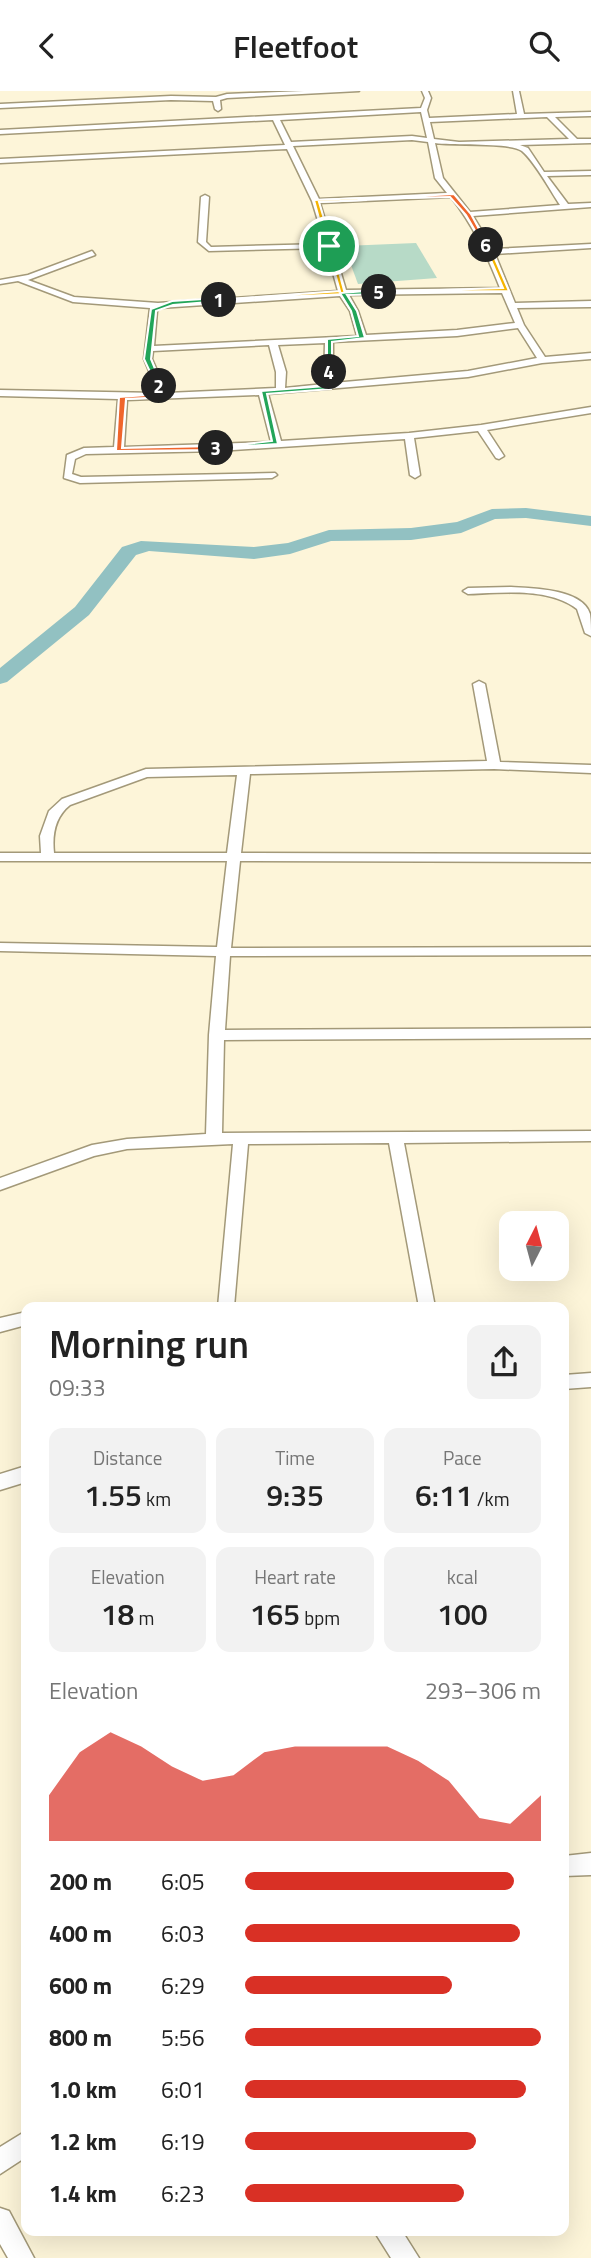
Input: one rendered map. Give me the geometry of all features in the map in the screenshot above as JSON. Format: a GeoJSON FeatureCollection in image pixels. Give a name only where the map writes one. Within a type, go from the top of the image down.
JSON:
{"type":"FeatureCollection","features":[{"type":"Feature","properties":{"kind":"street"},"geometry":{"type":"LineString","coordinates":[[92,91],[107,126]]}},
{"type":"Feature","properties":{"kind":"street"},"geometry":{"type":"LineString","coordinates":[[0,106],[216,99],[227,96],[337,96],[356,91]]}},
{"type":"Feature","properties":{"kind":"street"},"geometry":{"type":"LineString","coordinates":[[425,91],[428,98],[424,110],[429,120],[429,139],[439,178],[468,214],[490,252],[520,325],[542,359]]}},
{"type":"Feature","properties":{"kind":"street"},"geometry":{"type":"LineString","coordinates":[[516,91],[521,115]]}},
{"type":"Feature","properties":{"kind":"street"},"geometry":{"type":"LineString","coordinates":[[337,96],[348,115]]}},
{"type":"Feature","properties":{"kind":"street"},"geometry":{"type":"LineString","coordinates":[[216,99],[223,121]]}},
{"type":"Feature","properties":{"kind":"street"},"geometry":{"type":"LineString","coordinates":[[0,132],[424,110]]}},
{"type":"Feature","properties":{"kind":"street"},"geometry":{"type":"LineString","coordinates":[[429,120],[591,114]]}},
{"type":"Feature","properties":{"kind":"street"},"geometry":{"type":"LineString","coordinates":[[549,115],[575,141]]}},
{"type":"Feature","properties":{"kind":"street"},"geometry":{"type":"LineString","coordinates":[[276,118],[316,201],[343,293],[354,311],[362,338]]}},
{"type":"Feature","properties":{"kind":"street"},"geometry":{"type":"LineString","coordinates":[[129,125],[130,135]]}},
{"type":"Feature","properties":{"kind":"street"},"geometry":{"type":"LineString","coordinates":[[0,161],[132,156],[396,138],[429,139],[459,144],[591,141]]}},
{"type":"Feature","properties":{"kind":"street"},"geometry":{"type":"LineString","coordinates":[[513,143],[525,150],[565,206]]}},
{"type":"Feature","properties":{"kind":"street"},"geometry":{"type":"LineString","coordinates":[[131,146],[132,156]]}},
{"type":"Feature","properties":{"kind":"street"},"geometry":{"type":"LineString","coordinates":[[543,174],[591,173]]}},
{"type":"Feature","properties":{"kind":"street"},"geometry":{"type":"LineString","coordinates":[[316,201],[452,195]]}},
{"type":"Feature","properties":{"kind":"street"},"geometry":{"type":"LineString","coordinates":[[205,197],[202,242],[209,249],[329,246]]}},
{"type":"Feature","properties":{"kind":"street"},"geometry":{"type":"LineString","coordinates":[[468,214],[591,205]]}},
{"type":"Feature","properties":{"kind":"street"},"geometry":{"type":"LineString","coordinates":[[490,252],[591,246]]}},
{"type":"Feature","properties":{"kind":"street"},"geometry":{"type":"LineString","coordinates":[[3,280],[22,279],[92,253]]}},
{"type":"Feature","properties":{"kind":"street"},"geometry":{"type":"LineString","coordinates":[[22,279],[73,299],[158,306],[343,293],[507,290]]}},
{"type":"Feature","properties":{"kind":"street"},"geometry":{"type":"LineString","coordinates":[[513,306],[591,304]]}},
{"type":"Feature","properties":{"kind":"street"},"geometry":{"type":"LineString","coordinates":[[158,306],[153,310],[148,359],[163,396]]}},
{"type":"Feature","properties":{"kind":"street"},"geometry":{"type":"LineString","coordinates":[[148,349],[457,333],[520,325]]}},
{"type":"Feature","properties":{"kind":"street"},"geometry":{"type":"LineString","coordinates":[[328,388],[329,340]]}},
{"type":"Feature","properties":{"kind":"street"},"geometry":{"type":"LineString","coordinates":[[273,344],[281,372],[280,391]]}},
{"type":"Feature","properties":{"kind":"street"},"geometry":{"type":"LineString","coordinates":[[0,393],[122,397],[328,388],[468,374],[542,359],[591,356]]}},
{"type":"Feature","properties":{"kind":"street"},"geometry":{"type":"LineString","coordinates":[[263,392],[276,442]]}},
{"type":"Feature","properties":{"kind":"street"},"geometry":{"type":"LineString","coordinates":[[119,450],[122,397]]}},
{"type":"Feature","properties":{"kind":"street"},"geometry":{"type":"LineString","coordinates":[[272,475],[80,480],[67,476],[70,457],[75,452],[218,448],[276,442],[409,436],[481,428],[591,410]]}},
{"type":"Feature","properties":{"kind":"street"},"geometry":{"type":"LineString","coordinates":[[481,428],[499,456]]}},
{"type":"Feature","properties":{"kind":"street"},"geometry":{"type":"LineString","coordinates":[[409,436],[415,475]]}},
{"type":"Feature","properties":{"kind":"street"},"geometry":{"type":"LineString","coordinates":[[468,591],[497,590],[569,599],[580,605],[591,633]]}},
{"type":"Feature","properties":{"kind":"street"},"geometry":{"type":"LineString","coordinates":[[479,684],[494,765]]}},
{"type":"Feature","properties":{"kind":"street"},"geometry":{"type":"LineString","coordinates":[[48,856],[46,836],[55,811],[66,802],[146,773],[494,765],[591,769]]}},
{"type":"Feature","properties":{"kind":"street"},"geometry":{"type":"LineString","coordinates":[[214,1139],[216,1035],[244,770]]}},
{"type":"Feature","properties":{"kind":"street"},"geometry":{"type":"LineString","coordinates":[[0,857],[591,857]]}},
{"type":"Feature","properties":{"kind":"street"},"geometry":{"type":"LineString","coordinates":[[0,947],[224,952],[591,951]]}},
{"type":"Feature","properties":{"kind":"street"},"geometry":{"type":"LineString","coordinates":[[216,1035],[591,1033]]}},
{"type":"Feature","properties":{"kind":"street"},"geometry":{"type":"LineString","coordinates":[[0,1184],[92,1151],[127,1144],[214,1139],[591,1136]]}},
{"type":"Feature","properties":{"kind":"street"},"geometry":{"type":"LineString","coordinates":[[226,1302],[242,1139]]}},
{"type":"Feature","properties":{"kind":"street"},"geometry":{"type":"LineString","coordinates":[[396,1139],[425,1302]]}},
{"type":"Feature","properties":{"kind":"street"},"geometry":{"type":"LineString","coordinates":[[0,1325],[21,1320]]}},
{"type":"Feature","properties":{"kind":"street"},"geometry":{"type":"LineString","coordinates":[[569,1382],[591,1380]]}},
{"type":"Feature","properties":{"kind":"street"},"geometry":{"type":"LineString","coordinates":[[0,1482],[21,1476]]}},
{"type":"Feature","properties":{"kind":"street"},"geometry":{"type":"LineString","coordinates":[[569,1866],[591,1864]]}},
{"type":"Feature","properties":{"kind":"street"},"geometry":{"type":"LineString","coordinates":[[0,2162],[21,2147]]}},
{"type":"Feature","properties":{"kind":"street"},"geometry":{"type":"LineString","coordinates":[[0,2220],[22,2258]]}},
{"type":"Feature","properties":{"kind":"street"},"geometry":{"type":"LineString","coordinates":[[390,2236],[405,2257]]}},
{"type":"Feature","properties":{"kind":"green space"},"geometry":{"type":"Polygon","coordinates":[[[416,243],[437,278],[358,284],[344,246],[416,243]]]}},
{"type":"Feature","properties":{"kind":"waterway"},"geometry":{"type":"LineString","coordinates":[[0,678],[82,611],[129,551],[148,545],[254,553],[290,548],[329,536],[363,533],[411,534],[461,527],[492,514],[526,513],[591,521]]}},
{"type":"Feature","properties":{"kind":"route"},"geometry":{"type":"LineString","coordinates":[[329,246],[316,201],[452,195],[468,214],[490,252],[507,290],[343,293],[354,311],[362,338],[329,340],[328,388],[263,392],[276,442],[218,448],[119,450],[122,397],[163,396],[148,359],[148,338],[153,310],[172,303],[343,293],[329,246]]}}]}
